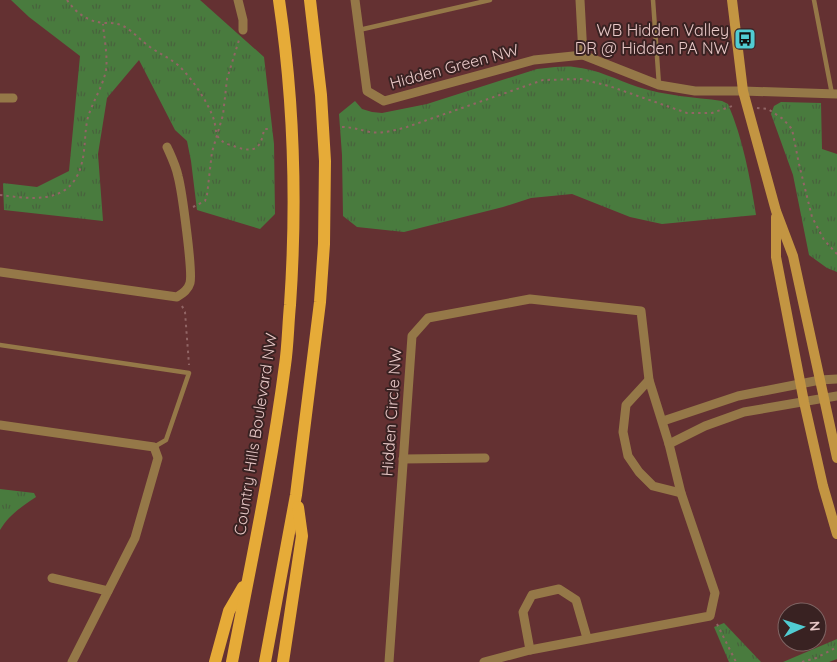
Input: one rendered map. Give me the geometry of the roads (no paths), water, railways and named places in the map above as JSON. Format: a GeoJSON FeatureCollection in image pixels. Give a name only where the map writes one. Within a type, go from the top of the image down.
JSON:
{"type":"FeatureCollection","features":[{"type":"Feature","properties":{"kind":"main road","name":"Country Hills Boulevard NW"},"geometry":{"type":"LineString","coordinates":[[232,662],[269,464],[285,364],[294,249],[293,128],[279,0]]}},
{"type":"Feature","properties":{"kind":"main road"},"geometry":{"type":"LineString","coordinates":[[265,662],[296,494],[320,302],[324,244],[325,161],[321,95],[310,0]]}},
{"type":"Feature","properties":{"kind":"main road"},"geometry":{"type":"LineString","coordinates":[[283,662],[302,536],[296,494]]}},
{"type":"Feature","properties":{"kind":"main road"},"geometry":{"type":"LineString","coordinates":[[215,662],[229,611],[248,578]]}},
{"type":"Feature","properties":{"kind":"street"},"geometry":{"type":"LineString","coordinates":[[238,0],[243,20],[243,30]]}},
{"type":"Feature","properties":{"kind":"street","name":"Hidden Green NW"},"geometry":{"type":"LineString","coordinates":[[355,0],[367,92],[384,101],[534,60],[583,55],[659,85],[695,91],[834,94]]}},
{"type":"Feature","properties":{"kind":"street"},"geometry":{"type":"LineString","coordinates":[[580,0],[583,55]]}},
{"type":"Feature","properties":{"kind":"street"},"geometry":{"type":"LineString","coordinates":[[732,0],[743,91],[776,211],[793,256],[837,458]]}},
{"type":"Feature","properties":{"kind":"street"},"geometry":{"type":"LineString","coordinates":[[0,98],[13,98]]}},
{"type":"Feature","properties":{"kind":"street"},"geometry":{"type":"LineString","coordinates":[[0,272],[177,297],[186,291],[190,282],[183,209],[178,175],[167,147]]}},
{"type":"Feature","properties":{"kind":"street"},"geometry":{"type":"LineString","coordinates":[[776,211],[776,257],[800,384],[823,486],[837,534]]}},
{"type":"Feature","properties":{"kind":"street","name":"Hidden Circle NW"},"geometry":{"type":"LineString","coordinates":[[389,662],[412,336],[428,318],[530,299],[642,311],[649,380],[663,421],[681,492],[715,593],[710,616],[587,638]]}},
{"type":"Feature","properties":{"kind":"street"},"geometry":{"type":"LineString","coordinates":[[663,421],[738,396],[820,380],[837,379]]}},
{"type":"Feature","properties":{"kind":"street"},"geometry":{"type":"LineString","coordinates":[[649,380],[626,405],[623,432],[628,456],[639,472],[653,486],[681,492]]}},
{"type":"Feature","properties":{"kind":"street"},"geometry":{"type":"LineString","coordinates":[[669,444],[705,426],[744,412],[837,396]]}},
{"type":"Feature","properties":{"kind":"street"},"geometry":{"type":"LineString","coordinates":[[0,425],[154,447],[158,458],[135,538],[72,662]]}},
{"type":"Feature","properties":{"kind":"street"},"geometry":{"type":"LineString","coordinates":[[403,459],[485,458]]}},
{"type":"Feature","properties":{"kind":"street"},"geometry":{"type":"LineString","coordinates":[[52,578],[108,591]]}},
{"type":"Feature","properties":{"kind":"street"},"geometry":{"type":"LineString","coordinates":[[484,662],[587,638],[576,600],[559,589],[532,595],[524,612],[530,650]]}},
{"type":"Feature","properties":{"kind":"lane"},"geometry":{"type":"LineString","coordinates":[[359,30],[490,0]]}},
{"type":"Feature","properties":{"kind":"lane"},"geometry":{"type":"LineString","coordinates":[[652,0],[659,85]]}},
{"type":"Feature","properties":{"kind":"lane"},"geometry":{"type":"LineString","coordinates":[[814,0],[834,94]]}},
{"type":"Feature","properties":{"kind":"lane"},"geometry":{"type":"LineString","coordinates":[[0,345],[189,373],[166,440],[154,447]]}},
{"type":"Feature","properties":{"kind":"place","name":"WB Hidden Valley DR @ Hidden PA NW"},"geometry":{"type":"Point","coordinates":[745,39]}}]}
